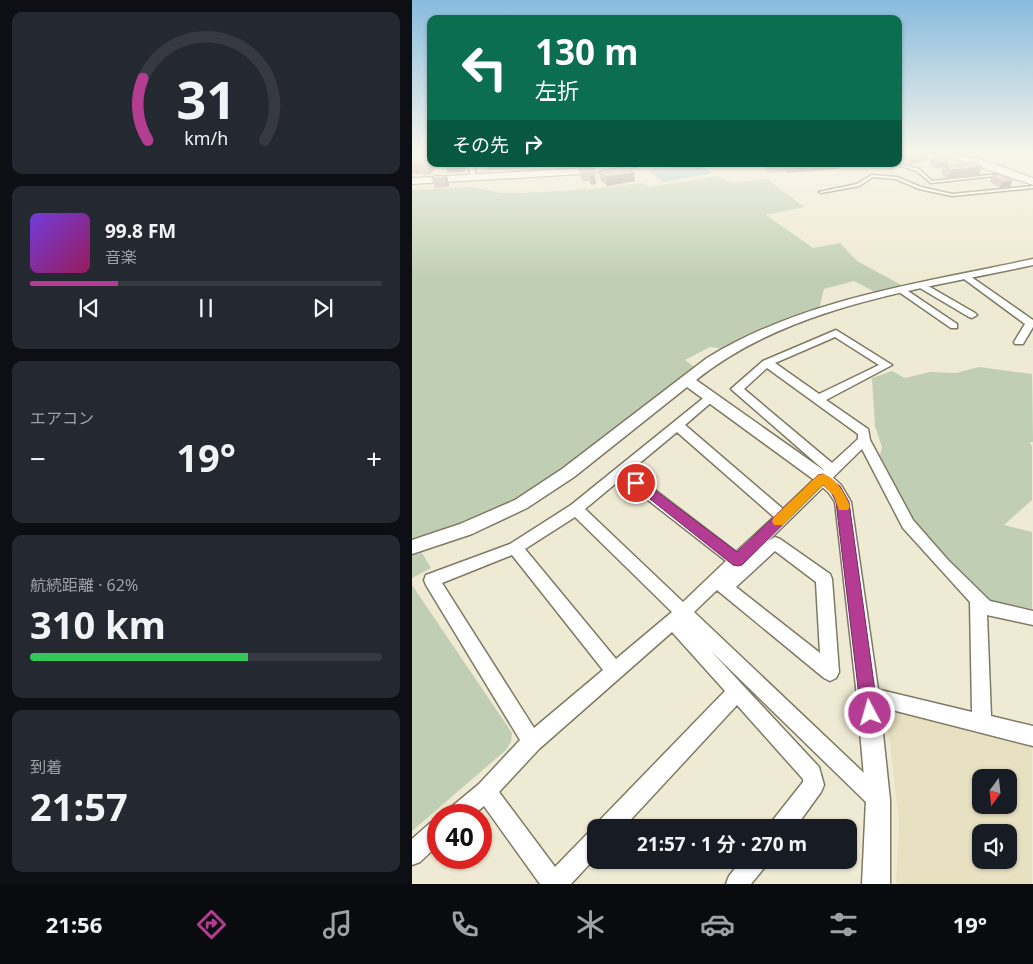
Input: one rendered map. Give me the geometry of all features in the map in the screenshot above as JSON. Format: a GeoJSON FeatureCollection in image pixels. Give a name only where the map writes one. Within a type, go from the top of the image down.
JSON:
{"type":"FeatureCollection","features":[{"type":"Feature","properties":{"kind":"street"},"geometry":{"type":"LineString","coordinates":[[412,547],[466,529],[521,504],[568,473],[712,361],[736,346],[766,332],[852,301],[1032,262]]}},
{"type":"Feature","properties":{"kind":"street"},"geometry":{"type":"LineString","coordinates":[[968,277],[1030,323],[1019,342]]}},
{"type":"Feature","properties":{"kind":"street"},"geometry":{"type":"LineString","coordinates":[[923,286],[972,315]]}},
{"type":"Feature","properties":{"kind":"street"},"geometry":{"type":"LineString","coordinates":[[902,290],[954,326]]}},
{"type":"Feature","properties":{"kind":"street"},"geometry":{"type":"LineString","coordinates":[[818,398],[887,365],[836,333],[788,352],[767,363],[737,389],[827,474],[843,502],[868,696],[878,800],[878,883]]}},
{"type":"Feature","properties":{"kind":"street"},"geometry":{"type":"LineString","coordinates":[[767,363],[864,432],[864,440],[908,524],[978,600],[986,607],[1032,618]]}},
{"type":"Feature","properties":{"kind":"street"},"geometry":{"type":"LineString","coordinates":[[688,381],[710,398],[827,474]]}},
{"type":"Feature","properties":{"kind":"street"},"geometry":{"type":"LineString","coordinates":[[532,742],[432,580],[516,548],[576,509],[710,398]]}},
{"type":"Feature","properties":{"kind":"street"},"geometry":{"type":"LineString","coordinates":[[677,425],[783,517]]}},
{"type":"Feature","properties":{"kind":"street"},"geometry":{"type":"LineString","coordinates":[[721,584],[738,561],[864,440]]}},
{"type":"Feature","properties":{"kind":"street"},"geometry":{"type":"LineString","coordinates":[[622,472],[738,561]]}},
{"type":"Feature","properties":{"kind":"street"},"geometry":{"type":"LineString","coordinates":[[576,509],[678,617],[878,800]]}},
{"type":"Feature","properties":{"kind":"street"},"geometry":{"type":"LineString","coordinates":[[471,804],[486,791],[532,742],[615,670],[678,617],[721,584],[775,543],[824,579],[830,672],[721,584]]}},
{"type":"Feature","properties":{"kind":"street"},"geometry":{"type":"LineString","coordinates":[[516,548],[615,670]]}},
{"type":"Feature","properties":{"kind":"street"},"geometry":{"type":"LineString","coordinates":[[978,600],[982,723]]}},
{"type":"Feature","properties":{"kind":"street"},"geometry":{"type":"LineString","coordinates":[[678,617],[737,692],[812,774],[814,785],[788,819]]}},
{"type":"Feature","properties":{"kind":"street"},"geometry":{"type":"LineString","coordinates":[[617,819],[737,692]]}},
{"type":"Feature","properties":{"kind":"street"},"geometry":{"type":"LineString","coordinates":[[868,696],[1032,736]]}},
{"type":"Feature","properties":{"kind":"street"},"geometry":{"type":"LineString","coordinates":[[486,791],[554,884],[587,849]]}},
{"type":"Feature","properties":{"kind":"street"},"geometry":{"type":"LineString","coordinates":[[412,854],[427,841]]}},
{"type":"Feature","properties":{"kind":"street"},"geometry":{"type":"LineString","coordinates":[[737,884],[749,869]]}},
{"type":"Feature","properties":{"kind":"shaded area"},"geometry":{"type":"Polygon","coordinates":[[[886,708],[1032,746],[1032,884],[898,884],[896,881],[899,822],[886,708]]]}},
{"type":"Feature","properties":{"kind":"green space"},"geometry":{"type":"Polygon","coordinates":[[[412,195],[788,195],[804,207],[766,215],[813,248],[840,243],[857,261],[903,286],[875,292],[854,281],[824,289],[819,309],[724,349],[710,347],[685,360],[697,369],[546,482],[520,499],[471,523],[412,540],[412,195]]]}},
{"type":"Feature","properties":{"kind":"green space"},"geometry":{"type":"Polygon","coordinates":[[[979,367],[1032,374],[1033,442],[1030,442],[1032,447],[1032,500],[1004,525],[1032,532],[1032,609],[989,600],[915,526],[880,455],[882,447],[875,426],[872,378],[892,371],[905,378],[930,372],[956,373],[979,367]]]}},
{"type":"Feature","properties":{"kind":"green space"},"geometry":{"type":"Polygon","coordinates":[[[422,553],[431,568],[412,578],[412,555],[422,553]]]}},
{"type":"Feature","properties":{"kind":"green space"},"geometry":{"type":"Polygon","coordinates":[[[412,585],[512,733],[511,742],[506,750],[443,804],[427,804],[427,818],[412,831],[412,585]]]}},
{"type":"Feature","properties":{"kind":"slow traffic"},"geometry":{"type":"LineString","coordinates":[[778,521],[823,478],[840,494],[843,506]]}},
{"type":"Feature","properties":{"kind":"route"},"geometry":{"type":"LineString","coordinates":[[636,483],[738,561],[823,478],[835,489],[840,494],[843,502],[870,713]]}}]}
